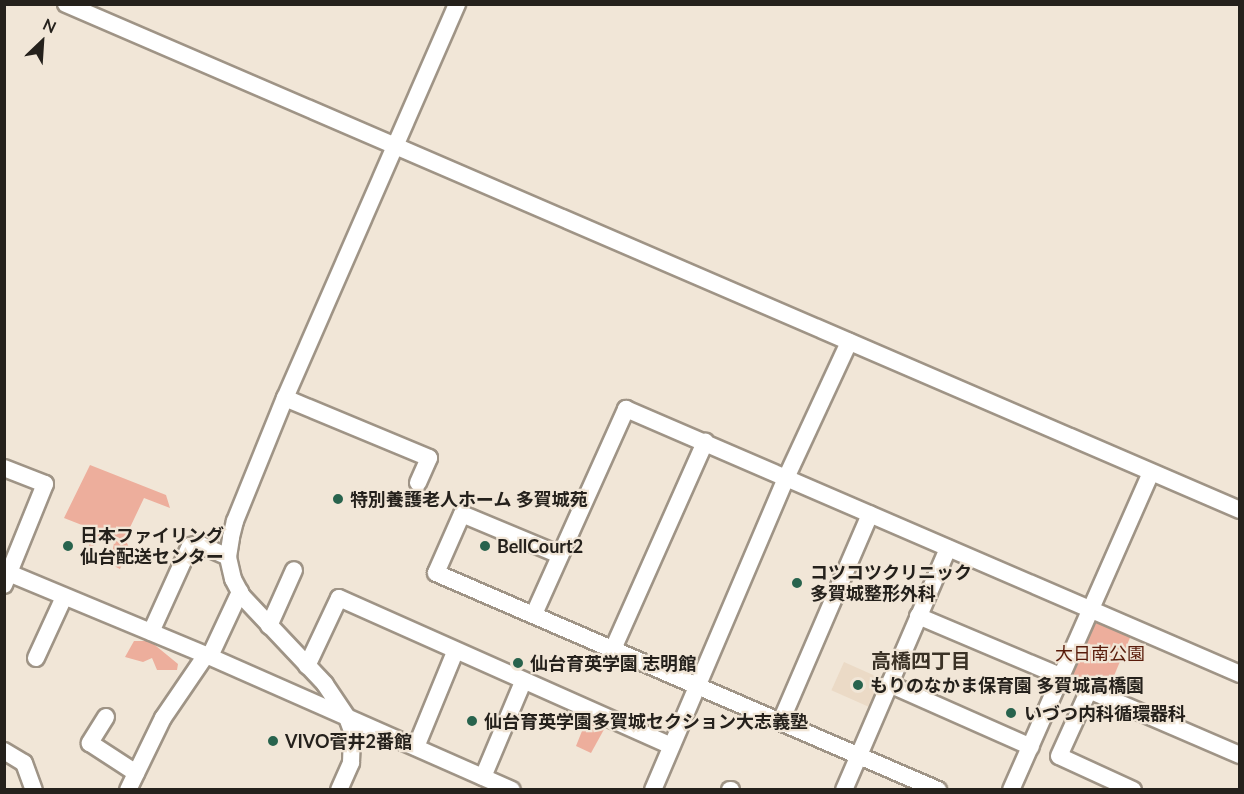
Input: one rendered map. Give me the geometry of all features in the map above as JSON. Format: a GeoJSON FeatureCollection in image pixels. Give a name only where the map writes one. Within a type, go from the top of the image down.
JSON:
{"type":"FeatureCollection","features":[{"type":"Feature","properties":{"kind":"street"},"geometry":{"type":"LineString","coordinates":[[66,4],[1239,510]]}},
{"type":"Feature","properties":{"kind":"street"},"geometry":{"type":"LineString","coordinates":[[339,789],[351,763],[352,731],[347,717],[310,669],[240,592],[233,579],[228,557],[235,521],[285,398],[457,4]]}},
{"type":"Feature","properties":{"kind":"street"},"geometry":{"type":"LineString","coordinates":[[653,789],[786,478],[849,342]]}},
{"type":"Feature","properties":{"kind":"street"},"geometry":{"type":"LineString","coordinates":[[285,398],[429,458],[418,483]]}},
{"type":"Feature","properties":{"kind":"street"},"geometry":{"type":"LineString","coordinates":[[534,614],[626,409],[1239,674]]}},
{"type":"Feature","properties":{"kind":"street"},"geometry":{"type":"LineString","coordinates":[[613,649],[705,442]]}},
{"type":"Feature","properties":{"kind":"street"},"geometry":{"type":"LineString","coordinates":[[4,468],[45,484],[6,577],[64,597],[151,632],[512,789]]}},
{"type":"Feature","properties":{"kind":"street"},"geometry":{"type":"LineString","coordinates":[[1011,789],[1151,472]]}},
{"type":"Feature","properties":{"kind":"street"},"geometry":{"type":"LineString","coordinates":[[560,555],[462,514],[436,573],[938,789]]}},
{"type":"Feature","properties":{"kind":"street"},"geometry":{"type":"LineString","coordinates":[[781,721],[870,514]]}},
{"type":"Feature","properties":{"kind":"street"},"geometry":{"type":"LineString","coordinates":[[151,632],[190,546],[200,544],[228,557]]}},
{"type":"Feature","properties":{"kind":"street"},"geometry":{"type":"LineString","coordinates":[[844,789],[948,548]]}},
{"type":"Feature","properties":{"kind":"street"},"geometry":{"type":"LineString","coordinates":[[269,626],[294,570]]}},
{"type":"Feature","properties":{"kind":"street"},"geometry":{"type":"LineString","coordinates":[[128,789],[163,718],[208,656],[240,592]]}},
{"type":"Feature","properties":{"kind":"street"},"geometry":{"type":"LineString","coordinates":[[36,658],[64,597]]}},
{"type":"Feature","properties":{"kind":"street"},"geometry":{"type":"LineString","coordinates":[[296,694],[306,688],[310,669],[339,598],[455,652],[671,746]]}},
{"type":"Feature","properties":{"kind":"street"},"geometry":{"type":"LineString","coordinates":[[918,616],[1060,675]]}},
{"type":"Feature","properties":{"kind":"street"},"geometry":{"type":"LineString","coordinates":[[416,747],[455,652]]}},
{"type":"Feature","properties":{"kind":"street"},"geometry":{"type":"LineString","coordinates":[[483,777],[523,682]]}},
{"type":"Feature","properties":{"kind":"street"},"geometry":{"type":"LineString","coordinates":[[889,684],[1031,747]]}},
{"type":"Feature","properties":{"kind":"street"},"geometry":{"type":"LineString","coordinates":[[1133,789],[1059,756],[1089,690],[1239,755]]}},
{"type":"Feature","properties":{"kind":"street"},"geometry":{"type":"LineString","coordinates":[[106,717],[90,743],[136,773]]}},
{"type":"Feature","properties":{"kind":"street"},"geometry":{"type":"LineString","coordinates":[[4,751],[24,763],[34,789]]}},
{"type":"Feature","properties":{"kind":"shaded area","name":"もりのなかま保育園 多賀城高橋園"},"geometry":{"type":"Polygon","coordinates":[[[844,662],[885,680],[873,709],[831,690],[844,662]]]}},
{"type":"Feature","properties":{"kind":"green space"},"geometry":{"type":"Polygon","coordinates":[[[90,465],[166,495],[170,508],[144,498],[125,538],[129,548],[120,569],[110,564],[114,543],[102,537],[88,551],[92,529],[64,518],[90,465]]]}},
{"type":"Feature","properties":{"kind":"green space","name":"大日南公園"},"geometry":{"type":"Polygon","coordinates":[[[1100,619],[1132,633],[1108,690],[1069,673],[1091,621],[1100,619]]]}},
{"type":"Feature","properties":{"kind":"green space"},"geometry":{"type":"Polygon","coordinates":[[[134,641],[150,641],[178,664],[177,670],[157,670],[152,658],[143,662],[125,657],[134,641]]]}},
{"type":"Feature","properties":{"kind":"green space"},"geometry":{"type":"Polygon","coordinates":[[[588,716],[607,724],[591,753],[576,746],[588,716]]]}},
{"type":"Feature","properties":{"kind":"place","name":"特別養護老人ホーム 多賀城苑"},"geometry":{"type":"Point","coordinates":[338,499]}},
{"type":"Feature","properties":{"kind":"place","name":"日本ファイリング 仙台配送センター"},"geometry":{"type":"Point","coordinates":[68,546]}},
{"type":"Feature","properties":{"kind":"place","name":"BellCourt2"},"geometry":{"type":"Point","coordinates":[485,546]}},
{"type":"Feature","properties":{"kind":"place","name":"コツコツクリニック 多賀城整形外科"},"geometry":{"type":"Point","coordinates":[797,583]}},
{"type":"Feature","properties":{"kind":"place","name":"仙台育英学園 志明館"},"geometry":{"type":"Point","coordinates":[518,663]}},
{"type":"Feature","properties":{"kind":"place","name":"もりのなかま保育園 多賀城高橋園"},"geometry":{"type":"Point","coordinates":[858,685]}},
{"type":"Feature","properties":{"kind":"place","name":"いづつ内科循環器科"},"geometry":{"type":"Point","coordinates":[1011,713]}},
{"type":"Feature","properties":{"kind":"place","name":"仙台育英学園多賀城セクション大志義塾"},"geometry":{"type":"Point","coordinates":[472,721]}},
{"type":"Feature","properties":{"kind":"place","name":"VIVO菅井2番館"},"geometry":{"type":"Point","coordinates":[273,741]}},
{"type":"Feature","properties":{"kind":"district","name":"高橋四丁目"},"geometry":{"type":"Point","coordinates":[921,660]}}]}
